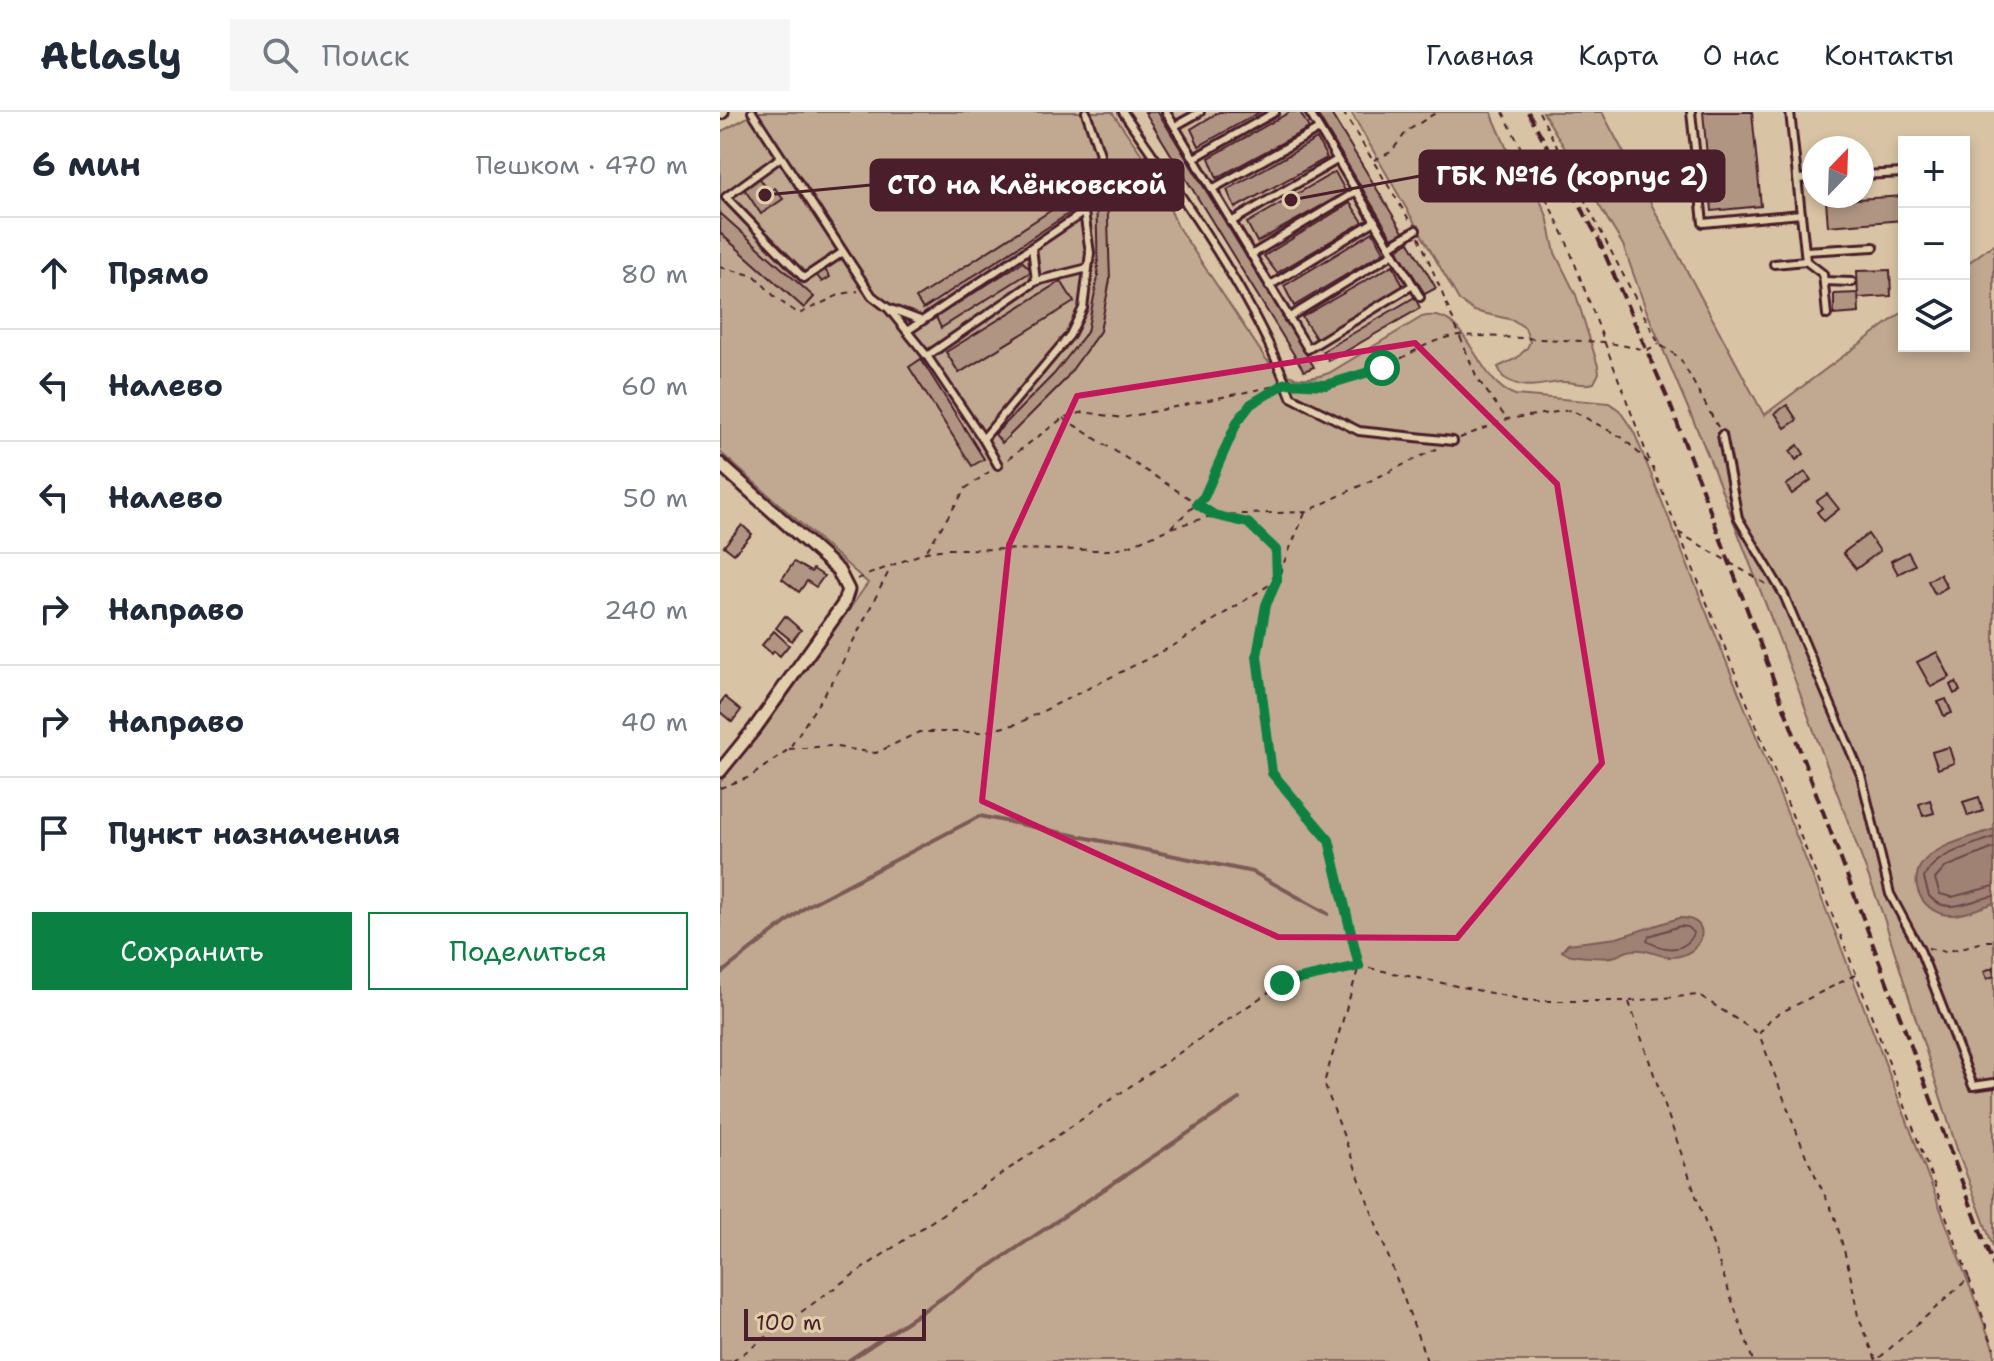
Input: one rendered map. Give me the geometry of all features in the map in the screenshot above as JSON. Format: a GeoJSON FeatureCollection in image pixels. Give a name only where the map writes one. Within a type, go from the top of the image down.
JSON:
{"type":"FeatureCollection","features":[{"type":"Feature","properties":{"kind":"street"},"geometry":{"type":"LineString","coordinates":[[720,464],[838,570],[846,583],[847,597],[755,728],[720,771]]}},
{"type":"Feature","properties":{"kind":"lane"},"geometry":{"type":"LineString","coordinates":[[752,112],[867,289],[888,308],[927,356],[998,465]]}},
{"type":"Feature","properties":{"kind":"lane"},"geometry":{"type":"LineString","coordinates":[[983,439],[1070,335],[1083,308],[1090,253],[1084,212],[1086,194],[1100,154],[1086,112]]}},
{"type":"Feature","properties":{"kind":"lane"},"geometry":{"type":"LineString","coordinates":[[1123,112],[1208,237],[1276,356],[1291,397],[1359,431],[1453,441]]}},
{"type":"Feature","properties":{"kind":"lane"},"geometry":{"type":"LineString","coordinates":[[1166,112],[1308,349],[1413,285]]}},
{"type":"Feature","properties":{"kind":"lane"},"geometry":{"type":"LineString","coordinates":[[1175,126],[1200,112]]}},
{"type":"Feature","properties":{"kind":"lane"},"geometry":{"type":"LineString","coordinates":[[1194,158],[1275,112]]}},
{"type":"Feature","properties":{"kind":"lane"},"geometry":{"type":"LineString","coordinates":[[1309,112],[1420,297]]}},
{"type":"Feature","properties":{"kind":"lane"},"geometry":{"type":"LineString","coordinates":[[1691,112],[1703,223],[1801,214]]}},
{"type":"Feature","properties":{"kind":"lane"},"geometry":{"type":"LineString","coordinates":[[1790,112],[1806,261]]}},
{"type":"Feature","properties":{"kind":"lane"},"geometry":{"type":"LineString","coordinates":[[1212,189],[1319,129]]}},
{"type":"Feature","properties":{"kind":"lane"},"geometry":{"type":"LineString","coordinates":[[781,157],[726,197],[804,278],[843,252]]}},
{"type":"Feature","properties":{"kind":"lane"},"geometry":{"type":"LineString","coordinates":[[1231,222],[1337,160]]}},
{"type":"Feature","properties":{"kind":"lane"},"geometry":{"type":"LineString","coordinates":[[1874,174],[1898,173]]}},
{"type":"Feature","properties":{"kind":"lane"},"geometry":{"type":"LineString","coordinates":[[1797,179],[1802,179]]}},
{"type":"Feature","properties":{"kind":"lane"},"geometry":{"type":"LineString","coordinates":[[1251,255],[1357,191]]}},
{"type":"Feature","properties":{"kind":"lane"},"geometry":{"type":"LineString","coordinates":[[907,331],[1084,212]]}},
{"type":"Feature","properties":{"kind":"lane"},"geometry":{"type":"LineString","coordinates":[[1269,286],[1375,221]]}},
{"type":"Feature","properties":{"kind":"lane"},"geometry":{"type":"LineString","coordinates":[[1288,318],[1392,250],[1416,230]]}},
{"type":"Feature","properties":{"kind":"lane"},"geometry":{"type":"LineString","coordinates":[[1032,247],[1036,281]]}},
{"type":"Feature","properties":{"kind":"lane"},"geometry":{"type":"LineString","coordinates":[[1805,251],[1874,247]]}},
{"type":"Feature","properties":{"kind":"lane"},"geometry":{"type":"LineString","coordinates":[[1774,264],[1806,261],[1823,274],[1827,315]]}},
{"type":"Feature","properties":{"kind":"lane"},"geometry":{"type":"LineString","coordinates":[[927,356],[1036,281],[1088,268]]}},
{"type":"Feature","properties":{"kind":"lane"},"geometry":{"type":"LineString","coordinates":[[1824,281],[1852,282]]}},
{"type":"Feature","properties":{"kind":"lane"},"geometry":{"type":"LineString","coordinates":[[888,308],[920,320]]}},
{"type":"Feature","properties":{"kind":"lane"},"geometry":{"type":"LineString","coordinates":[[1722,435],[1738,518],[1784,595],[1861,775],[1890,894],[1920,950],[1973,1086],[1994,1083]]}},
{"type":"Feature","properties":{"kind":"path"},"geometry":{"type":"LineString","coordinates":[[1343,112],[1416,230],[1477,378],[1507,419]]}},
{"type":"Feature","properties":{"kind":"path"},"geometry":{"type":"LineString","coordinates":[[1373,160],[1391,152],[1407,131],[1437,112]]}},
{"type":"Feature","properties":{"kind":"path"},"geometry":{"type":"LineString","coordinates":[[1503,112],[1564,235],[1677,532],[1856,974],[1994,1348]]}},
{"type":"Feature","properties":{"kind":"path"},"geometry":{"type":"LineString","coordinates":[[1539,112],[1659,344],[1680,358],[1722,435]]}},
{"type":"Feature","properties":{"kind":"path"},"geometry":{"type":"LineString","coordinates":[[720,267],[755,276],[777,299],[799,314],[841,294],[867,289]]}},
{"type":"Feature","properties":{"kind":"path"},"geometry":{"type":"LineString","coordinates":[[926,552],[966,488],[1063,418],[1084,412],[1122,418],[1286,383],[1326,385],[1382,368],[1439,337],[1459,335],[1604,342],[1647,350],[1659,344]]}},
{"type":"Feature","properties":{"kind":"path"},"geometry":{"type":"LineString","coordinates":[[1171,528],[1204,497],[1237,422],[1251,404],[1286,383]]}},
{"type":"Feature","properties":{"kind":"path"},"geometry":{"type":"LineString","coordinates":[[846,583],[926,552],[968,548],[1111,550],[1214,515],[1306,512],[1453,441],[1507,419],[1571,410],[1623,438],[1652,466]]}},
{"type":"Feature","properties":{"kind":"path"},"geometry":{"type":"LineString","coordinates":[[1063,418],[1214,515],[1248,523],[1276,550],[1277,580]]}},
{"type":"Feature","properties":{"kind":"path"},"geometry":{"type":"LineString","coordinates":[[1306,512],[1266,605],[1257,656],[1272,773],[1329,840],[1359,966],[1324,1083],[1427,1361]]}},
{"type":"Feature","properties":{"kind":"path"},"geometry":{"type":"LineString","coordinates":[[1677,532],[1784,595]]}},
{"type":"Feature","properties":{"kind":"path"},"geometry":{"type":"LineString","coordinates":[[720,788],[750,777],[789,749],[834,679],[890,568]]}},
{"type":"Feature","properties":{"kind":"path"},"geometry":{"type":"LineString","coordinates":[[789,749],[830,746],[876,753],[919,732],[983,732],[1017,724],[1173,646],[1277,580]]}},
{"type":"Feature","properties":{"kind":"path"},"geometry":{"type":"LineString","coordinates":[[1920,950],[1928,948],[1946,952],[1994,941]]}},
{"type":"Feature","properties":{"kind":"path"},"geometry":{"type":"LineString","coordinates":[[733,1361],[847,1279],[1282,983],[1359,966],[1530,1001],[1629,1001],[1699,995],[1759,1034],[1806,1156],[1835,1217],[1858,1316],[1876,1361],[1969,1278]]}},
{"type":"Feature","properties":{"kind":"path"},"geometry":{"type":"LineString","coordinates":[[1759,1034],[1772,1017],[1856,974]]}},
{"type":"Feature","properties":{"kind":"path"},"geometry":{"type":"LineString","coordinates":[[1629,1001],[1753,1361]]}},
{"type":"Feature","properties":{"kind":"highlighted area"},"geometry":{"type":"Polygon","coordinates":[[[1415,343],[1557,484],[1602,763],[1457,938],[1278,937],[982,801],[1009,545],[1077,396],[1415,343]]]}},
{"type":"Feature","properties":{"kind":"shaded area"},"geometry":{"type":"Polygon","coordinates":[[[757,112],[1112,112],[1152,169],[1178,227],[1266,359],[1280,371],[1303,378],[1329,373],[1422,317],[1438,316],[1451,322],[1490,375],[1501,387],[1515,395],[1609,403],[1619,410],[1634,432],[1839,942],[1994,1350],[1994,1361],[720,1361],[720,782],[764,728],[868,583],[720,452],[720,132],[757,112]]]}},
{"type":"Feature","properties":{"kind":"shaded area"},"geometry":{"type":"Polygon","coordinates":[[[1145,112],[1329,112],[1436,288],[1304,371],[1145,112]]]}},
{"type":"Feature","properties":{"kind":"shaded area"},"geometry":{"type":"Polygon","coordinates":[[[1351,112],[1491,112],[1509,154],[1547,216],[1555,253],[1576,295],[1598,366],[1599,373],[1594,383],[1561,382],[1525,386],[1503,377],[1498,367],[1517,358],[1530,342],[1525,328],[1513,320],[1474,311],[1459,300],[1351,112]]]}},
{"type":"Feature","properties":{"kind":"shaded area"},"geometry":{"type":"Polygon","coordinates":[[[1543,112],[1602,112],[1764,415],[1898,315],[1898,352],[1970,352],[1970,262],[1994,244],[1994,1249],[1957,1149],[1883,915],[1708,455],[1647,312],[1623,245],[1543,112]]]}},
{"type":"Feature","properties":{"kind":"water"},"geometry":{"type":"Polygon","coordinates":[[[1994,829],[1994,903],[1957,915],[1933,910],[1925,903],[1917,886],[1920,867],[1926,859],[1949,845],[1994,829]]]}},
{"type":"Feature","properties":{"kind":"water"},"geometry":{"type":"Polygon","coordinates":[[[1679,918],[1696,922],[1702,933],[1691,951],[1676,957],[1634,950],[1616,956],[1596,957],[1562,951],[1568,944],[1617,938],[1679,918]]]}},
{"type":"Feature","properties":{"kind":"building"},"geometry":{"type":"Polygon","coordinates":[[[1145,112],[1158,112],[1314,367],[1304,371],[1145,112]]]}},
{"type":"Feature","properties":{"kind":"building"},"geometry":{"type":"Polygon","coordinates":[[[1219,112],[1260,112],[1199,146],[1191,129],[1219,112]]]}},
{"type":"Feature","properties":{"kind":"building"},"geometry":{"type":"Polygon","coordinates":[[[1290,112],[1300,112],[1309,128],[1217,178],[1209,158],[1290,112]]]}},
{"type":"Feature","properties":{"kind":"building"},"geometry":{"type":"Polygon","coordinates":[[[1316,112],[1330,112],[1403,232],[1392,238],[1316,112]]]}},
{"type":"Feature","properties":{"kind":"building"},"geometry":{"type":"Polygon","coordinates":[[[1703,112],[1752,112],[1761,206],[1712,211],[1703,112]]]}},
{"type":"Feature","properties":{"kind":"building"},"geometry":{"type":"Polygon","coordinates":[[[1317,139],[1327,158],[1235,208],[1227,190],[1317,139]]]}},
{"type":"Feature","properties":{"kind":"building"},"geometry":{"type":"Polygon","coordinates":[[[1335,172],[1346,192],[1257,242],[1247,223],[1335,172]]]}},
{"type":"Feature","properties":{"kind":"building"},"geometry":{"type":"Polygon","coordinates":[[[759,177],[769,192],[775,188],[783,199],[761,214],[743,187],[759,177]]]}},
{"type":"Feature","properties":{"kind":"building"},"geometry":{"type":"Polygon","coordinates":[[[1096,191],[1107,191],[1110,280],[1100,331],[1064,381],[1002,443],[995,434],[1054,374],[1087,332],[1098,277],[1096,191]]]}},
{"type":"Feature","properties":{"kind":"building"},"geometry":{"type":"Polygon","coordinates":[[[1898,196],[1898,220],[1828,226],[1827,208],[1874,208],[1874,198],[1898,196]]]}},
{"type":"Feature","properties":{"kind":"building"},"geometry":{"type":"Polygon","coordinates":[[[1067,200],[1074,210],[923,309],[916,298],[1067,200]]]}},
{"type":"Feature","properties":{"kind":"building"},"geometry":{"type":"Polygon","coordinates":[[[1350,203],[1363,222],[1277,273],[1264,256],[1350,203]]]}},
{"type":"Feature","properties":{"kind":"building"},"geometry":{"type":"Polygon","coordinates":[[[720,213],[814,297],[804,308],[720,233],[720,213]]]}},
{"type":"Feature","properties":{"kind":"building"},"geometry":{"type":"Polygon","coordinates":[[[1373,232],[1384,252],[1294,306],[1284,286],[1373,232]]]}},
{"type":"Feature","properties":{"kind":"building"},"geometry":{"type":"Polygon","coordinates":[[[1409,242],[1436,288],[1425,294],[1397,250],[1409,242]]]}},
{"type":"Feature","properties":{"kind":"building"},"geometry":{"type":"Polygon","coordinates":[[[1023,262],[1032,271],[941,328],[936,317],[1023,262]]]}},
{"type":"Feature","properties":{"kind":"building"},"geometry":{"type":"Polygon","coordinates":[[[1393,265],[1403,286],[1317,340],[1302,317],[1393,265]]]}},
{"type":"Feature","properties":{"kind":"building"},"geometry":{"type":"Polygon","coordinates":[[[823,267],[830,277],[822,282],[815,273],[823,267]]]}},
{"type":"Feature","properties":{"kind":"building"},"geometry":{"type":"Polygon","coordinates":[[[1890,270],[1891,296],[1858,298],[1857,271],[1890,270]]]}},
{"type":"Feature","properties":{"kind":"building"},"geometry":{"type":"Polygon","coordinates":[[[1061,281],[1074,302],[959,373],[946,352],[1061,281]]]}},
{"type":"Feature","properties":{"kind":"building"},"geometry":{"type":"Polygon","coordinates":[[[1858,293],[1859,313],[1834,315],[1834,294],[1858,293]]]}},
{"type":"Feature","properties":{"kind":"building"},"geometry":{"type":"Polygon","coordinates":[[[1415,297],[1420,308],[1329,361],[1323,351],[1415,297]]]}},
{"type":"Feature","properties":{"kind":"building"},"geometry":{"type":"Polygon","coordinates":[[[921,359],[984,459],[972,466],[909,367],[921,359]]]}},
{"type":"Feature","properties":{"kind":"building"},"geometry":{"type":"Polygon","coordinates":[[[1787,405],[1797,420],[1785,428],[1775,413],[1787,405]]]}},
{"type":"Feature","properties":{"kind":"building"},"geometry":{"type":"Polygon","coordinates":[[[1798,445],[1804,454],[1796,460],[1790,451],[1798,445]]]}},
{"type":"Feature","properties":{"kind":"building"},"geometry":{"type":"Polygon","coordinates":[[[1805,472],[1811,480],[1792,494],[1786,485],[1805,472]]]}},
{"type":"Feature","properties":{"kind":"building"},"geometry":{"type":"Polygon","coordinates":[[[1827,494],[1839,509],[1824,521],[1817,512],[1822,508],[1817,501],[1827,494]]]}},
{"type":"Feature","properties":{"kind":"building"},"geometry":{"type":"Polygon","coordinates":[[[742,525],[752,534],[734,554],[724,546],[742,525]]]}},
{"type":"Feature","properties":{"kind":"building"},"geometry":{"type":"Polygon","coordinates":[[[1868,534],[1880,551],[1856,569],[1843,553],[1868,534]]]}},
{"type":"Feature","properties":{"kind":"building"},"geometry":{"type":"Polygon","coordinates":[[[1908,552],[1915,565],[1898,574],[1891,561],[1908,552]]]}},
{"type":"Feature","properties":{"kind":"building"},"geometry":{"type":"Polygon","coordinates":[[[794,562],[824,576],[816,587],[807,581],[799,592],[782,579],[794,562]]]}},
{"type":"Feature","properties":{"kind":"building"},"geometry":{"type":"Polygon","coordinates":[[[1940,574],[1947,587],[1935,594],[1928,581],[1940,574]]]}},
{"type":"Feature","properties":{"kind":"building"},"geometry":{"type":"Polygon","coordinates":[[[785,616],[801,630],[792,641],[776,628],[785,616]]]}},
{"type":"Feature","properties":{"kind":"building"},"geometry":{"type":"Polygon","coordinates":[[[774,631],[789,645],[780,656],[774,651],[772,654],[762,645],[774,631]]]}},
{"type":"Feature","properties":{"kind":"building"},"geometry":{"type":"Polygon","coordinates":[[[1937,652],[1950,677],[1931,687],[1917,662],[1937,652]]]}},
{"type":"Feature","properties":{"kind":"building"},"geometry":{"type":"Polygon","coordinates":[[[1956,682],[1960,691],[1954,694],[1950,685],[1956,682]]]}},
{"type":"Feature","properties":{"kind":"building"},"geometry":{"type":"Polygon","coordinates":[[[725,697],[741,710],[732,722],[720,712],[720,703],[725,697]]]}},
{"type":"Feature","properties":{"kind":"building"},"geometry":{"type":"Polygon","coordinates":[[[1946,699],[1952,713],[1944,716],[1938,702],[1946,699]]]}},
{"type":"Feature","properties":{"kind":"building"},"geometry":{"type":"Polygon","coordinates":[[[1949,747],[1954,763],[1938,769],[1932,752],[1949,747]]]}},
{"type":"Feature","properties":{"kind":"building"},"geometry":{"type":"Polygon","coordinates":[[[1979,797],[1983,811],[1968,816],[1963,802],[1979,797]]]}},
{"type":"Feature","properties":{"kind":"building"},"geometry":{"type":"Polygon","coordinates":[[[1930,800],[1934,813],[1923,816],[1919,804],[1930,800]]]}},
{"type":"Feature","properties":{"kind":"building"},"geometry":{"type":"Polygon","coordinates":[[[1994,967],[1994,976],[1987,979],[1984,971],[1994,967]]]}},
{"type":"Feature","properties":{"kind":"waterway"},"geometry":{"type":"LineString","coordinates":[[720,974],[807,906],[980,816],[1253,872],[1328,914]]}},
{"type":"Feature","properties":{"kind":"waterway"},"geometry":{"type":"LineString","coordinates":[[848,1361],[1239,1099]]}},
{"type":"Feature","properties":{"kind":"railway"},"geometry":{"type":"LineString","coordinates":[[1528,112],[1597,236],[1670,404],[1994,1267]]}},
{"type":"Feature","properties":{"kind":"place","name":"СТО на Клёнковской"},"geometry":{"type":"Point","coordinates":[765,195]}},
{"type":"Feature","properties":{"kind":"place","name":"ГБК №16 (корпус 2)"},"geometry":{"type":"Point","coordinates":[1291,200]}},
{"type":"Feature","properties":{"kind":"route"},"geometry":{"type":"LineString","coordinates":[[1282,983],[1359,966],[1329,840],[1272,773],[1257,656],[1266,605],[1277,580],[1276,550],[1248,523],[1214,515],[1197,504],[1204,497],[1237,422],[1251,404],[1286,383],[1326,385],[1382,368]]}}]}
